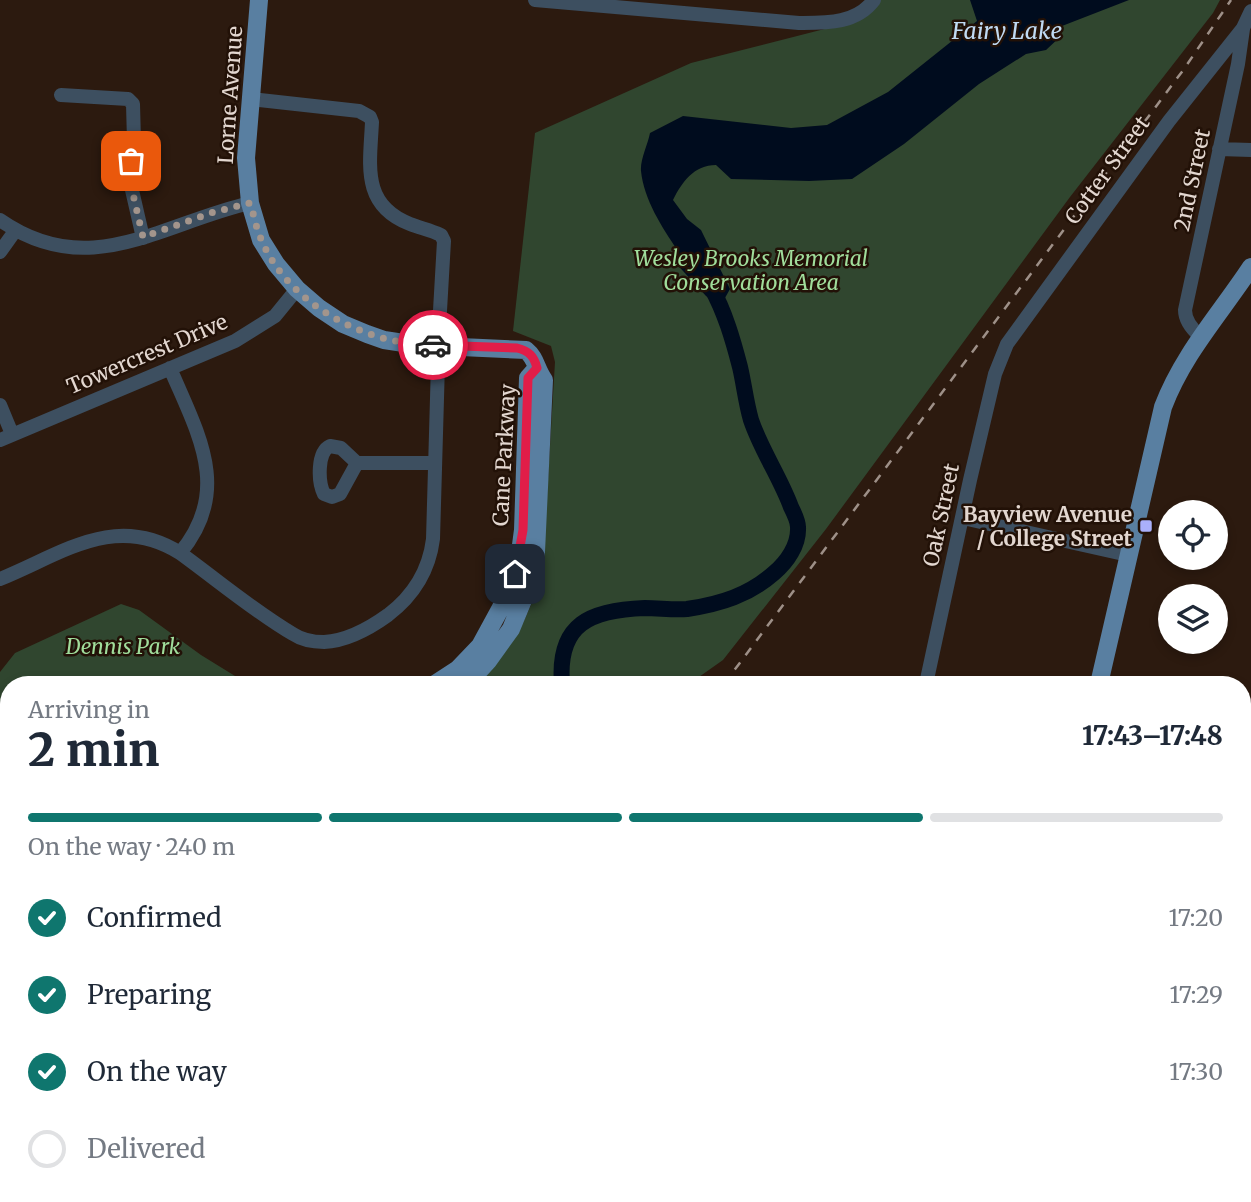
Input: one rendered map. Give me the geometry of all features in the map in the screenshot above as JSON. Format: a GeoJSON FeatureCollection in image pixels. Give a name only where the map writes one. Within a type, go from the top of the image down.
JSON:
{"type":"FeatureCollection","features":[{"type":"Feature","properties":{"kind":"main road","name":"Lorne Avenue"},"geometry":{"type":"LineString","coordinates":[[259,0],[246,158],[250,203],[261,240],[276,264],[297,289],[343,324],[367,334],[384,340],[417,345],[517,348],[534,358],[536,369]]}},
{"type":"Feature","properties":{"kind":"main road"},"geometry":{"type":"LineString","coordinates":[[1101,676],[1163,407],[1172,383],[1200,335],[1251,267]]}},
{"type":"Feature","properties":{"kind":"main road","name":"Cane Parkway"},"geometry":{"type":"LineString","coordinates":[[447,676],[480,646],[511,589],[523,530],[528,378],[536,369],[544,380],[536,552],[526,593],[511,629],[474,676]]}},
{"type":"Feature","properties":{"kind":"street"},"geometry":{"type":"LineString","coordinates":[[535,0],[587,2],[809,23],[851,18],[864,12],[874,0]]}},
{"type":"Feature","properties":{"kind":"street","name":"Cotter Street"},"geometry":{"type":"LineString","coordinates":[[1002,356],[1007,344],[1163,129],[1243,28],[1251,11]]}},
{"type":"Feature","properties":{"kind":"street","name":"2nd Street"},"geometry":{"type":"LineString","coordinates":[[1200,335],[1188,323],[1185,310],[1238,64],[1243,28]]}},
{"type":"Feature","properties":{"kind":"street"},"geometry":{"type":"LineString","coordinates":[[61,95],[128,99],[133,104],[134,141],[129,177],[143,237]]}},
{"type":"Feature","properties":{"kind":"street"},"geometry":{"type":"LineString","coordinates":[[0,579],[85,543],[115,535],[144,537],[167,545],[294,635],[322,642],[348,637],[389,614],[406,599],[422,576],[429,560],[433,539],[438,345],[444,241],[441,235],[408,224],[377,199],[369,175],[370,117],[359,111],[251,99]]}},
{"type":"Feature","properties":{"kind":"street"},"geometry":{"type":"LineString","coordinates":[[1219,149],[1251,150]]}},
{"type":"Feature","properties":{"kind":"street"},"geometry":{"type":"LineString","coordinates":[[0,220],[15,231],[72,249],[108,248],[214,212],[250,203]]}},
{"type":"Feature","properties":{"kind":"street"},"geometry":{"type":"LineString","coordinates":[[0,252],[15,231]]}},
{"type":"Feature","properties":{"kind":"street","name":"Towercrest Drive"},"geometry":{"type":"LineString","coordinates":[[6,437],[254,331],[275,316],[297,289]]}},
{"type":"Feature","properties":{"kind":"street","name":"Oak Street"},"geometry":{"type":"LineString","coordinates":[[928,676],[979,440],[1002,356]]}},
{"type":"Feature","properties":{"kind":"street"},"geometry":{"type":"LineString","coordinates":[[170,368],[203,446],[208,480],[206,503],[198,524],[180,554]]}},
{"type":"Feature","properties":{"kind":"street"},"geometry":{"type":"LineString","coordinates":[[0,405],[6,437]]}},
{"type":"Feature","properties":{"kind":"street"},"geometry":{"type":"LineString","coordinates":[[357,463],[436,463]]}},
{"type":"Feature","properties":{"kind":"street"},"geometry":{"type":"LineString","coordinates":[[962,518],[1128,555]]}},
{"type":"Feature","properties":{"kind":"green space","name":"Wesley Brooks Memorial Conservation Area"},"geometry":{"type":"Polygon","coordinates":[[[880,0],[1220,0],[1213,13],[1070,197],[826,529],[723,660],[700,676],[484,676],[523,623],[542,580],[555,362],[551,346],[513,331],[535,133],[691,63],[844,24],[880,0]]]}},
{"type":"Feature","properties":{"kind":"green space","name":"Dennis Park"},"geometry":{"type":"Polygon","coordinates":[[[121,604],[139,610],[235,676],[0,676],[0,672],[15,653],[121,604]]]}},
{"type":"Feature","properties":{"kind":"water","name":"Fairy Lake"},"geometry":{"type":"Polygon","coordinates":[[[970,0],[1129,0],[1062,26],[1061,36],[1046,50],[1026,54],[979,84],[904,144],[852,179],[731,179],[716,165],[695,171],[680,187],[673,200],[687,219],[701,230],[730,289],[721,305],[706,296],[672,259],[678,251],[660,223],[646,192],[641,167],[650,133],[683,116],[791,128],[827,125],[888,92],[977,21],[970,0]]]}},
{"type":"Feature","properties":{"kind":"waterway"},"geometry":{"type":"LineString","coordinates":[[562,676],[565,647],[581,624],[609,612],[645,608],[687,609],[734,597],[755,587],[774,573],[794,547],[798,534],[797,520],[751,420],[731,336],[711,287]]}},
{"type":"Feature","properties":{"kind":"railway"},"geometry":{"type":"LineString","coordinates":[[730,676],[1184,69],[1231,0]]}},
{"type":"Feature","properties":{"kind":"way so far"},"geometry":{"type":"LineString","coordinates":[[131,161],[129,177],[143,237],[214,212],[250,203],[261,240],[276,264],[297,289],[319,308],[343,324],[384,340],[433,345]]}},
{"type":"Feature","properties":{"kind":"place","name":"Bayview Avenue / College Street"},"geometry":{"type":"Point","coordinates":[1146,526]}},
{"type":"Feature","properties":{"kind":"route"},"geometry":{"type":"LineString","coordinates":[[433,345],[517,348],[526,350],[534,358],[537,368],[528,378],[523,530],[515,574]]}}]}
